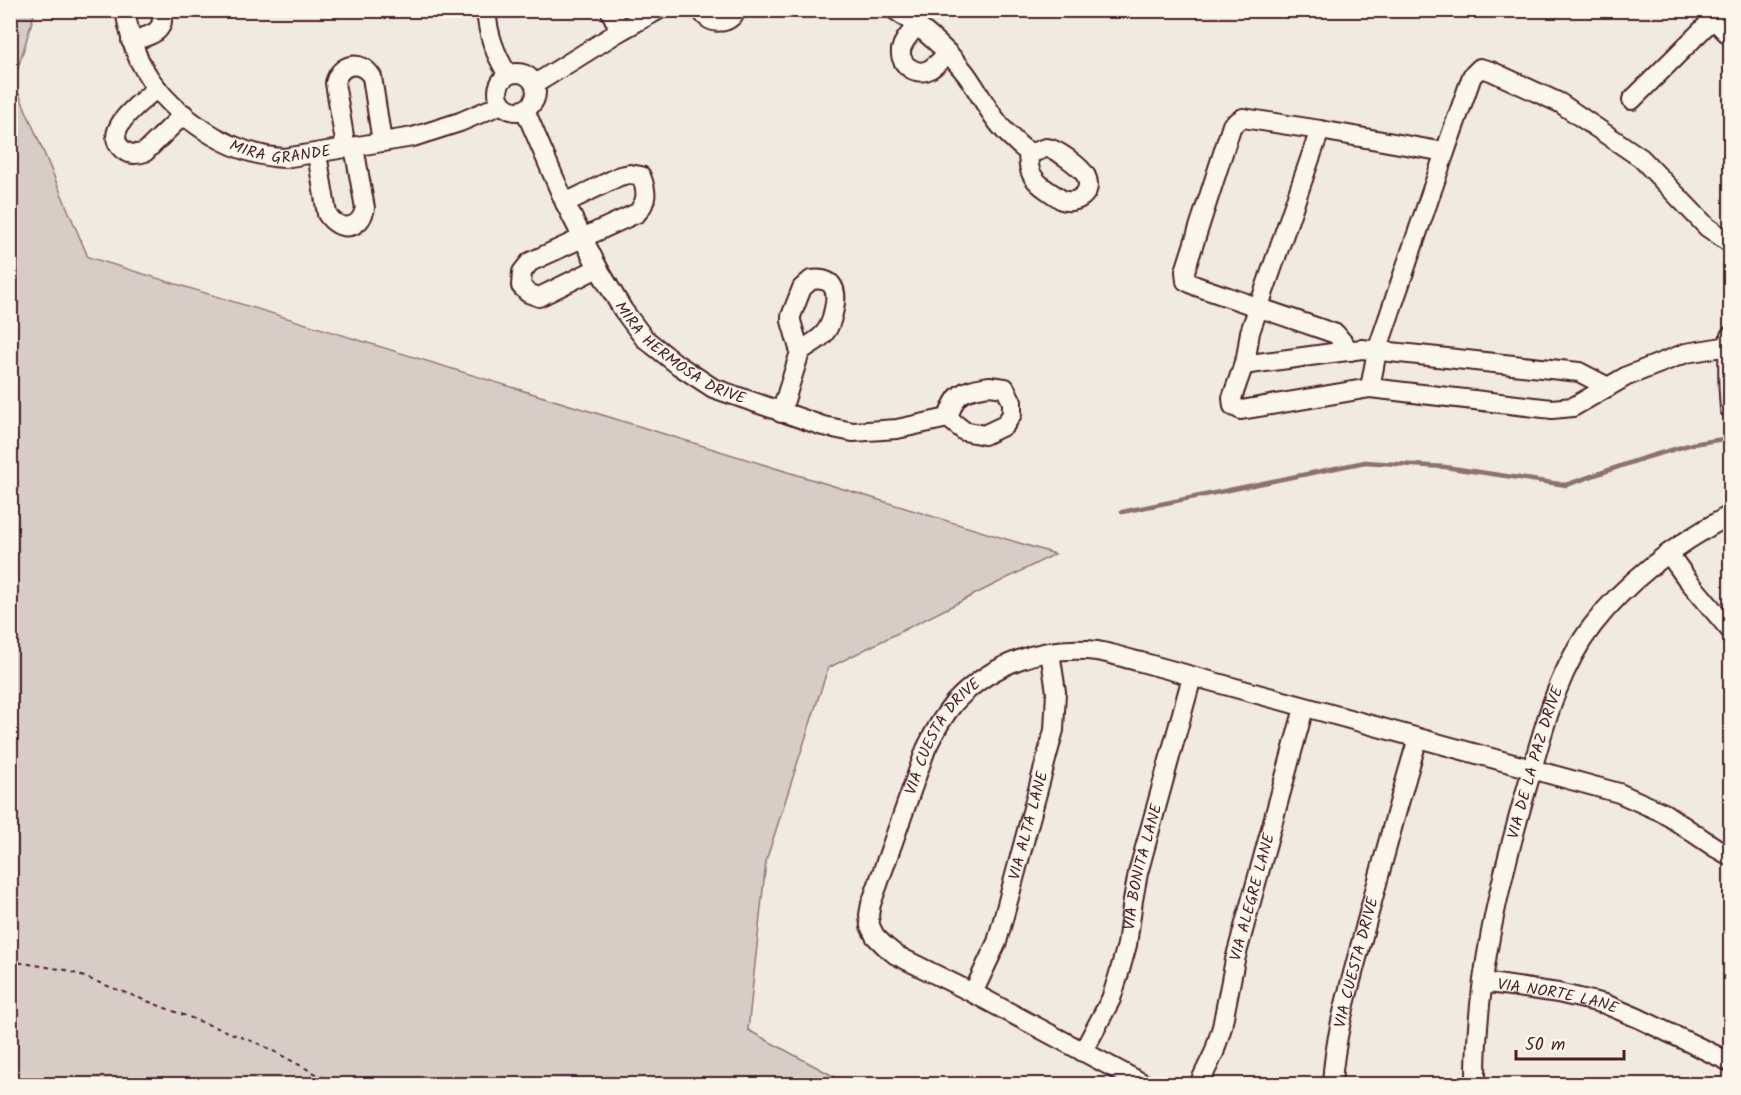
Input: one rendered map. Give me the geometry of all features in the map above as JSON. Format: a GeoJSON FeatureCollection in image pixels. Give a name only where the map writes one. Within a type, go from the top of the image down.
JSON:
{"type":"FeatureCollection","features":[{"type":"Feature","properties":{"kind":"street","name":"MIRA GRANDE"},"geometry":{"type":"LineString","coordinates":[[125,10],[131,41],[140,62],[157,87],[205,131],[249,153],[284,158],[413,137],[460,122],[502,104]]}},
{"type":"Feature","properties":{"kind":"street"},"geometry":{"type":"LineString","coordinates":[[131,41],[153,35],[160,28],[161,10]]}},
{"type":"Feature","properties":{"kind":"street"},"geometry":{"type":"LineString","coordinates":[[486,10],[492,44],[508,75]]}},
{"type":"Feature","properties":{"kind":"street"},"geometry":{"type":"LineString","coordinates":[[610,10],[620,31]]}},
{"type":"Feature","properties":{"kind":"street"},"geometry":{"type":"LineString","coordinates":[[701,10],[705,17],[719,23],[731,18],[737,10]]}},
{"type":"Feature","properties":{"kind":"street"},"geometry":{"type":"LineString","coordinates":[[895,10],[933,38],[948,53],[972,82],[996,121],[1012,139],[1027,151]]}},
{"type":"Feature","properties":{"kind":"street"},"geometry":{"type":"LineString","coordinates":[[535,84],[655,11]]}},
{"type":"Feature","properties":{"kind":"street"},"geometry":{"type":"LineString","coordinates":[[1632,100],[1709,15],[1731,36]]}},
{"type":"Feature","properties":{"kind":"street"},"geometry":{"type":"LineString","coordinates":[[917,26],[904,41],[901,56],[904,64],[910,69],[922,72],[929,70],[948,53]]}},
{"type":"Feature","properties":{"kind":"street"},"geometry":{"type":"LineString","coordinates":[[317,154],[327,214],[339,226],[351,226],[363,216],[365,208],[335,83],[342,69],[354,65],[368,70],[372,77],[382,142]]}},
{"type":"Feature","properties":{"kind":"street"},"geometry":{"type":"LineString","coordinates":[[1370,388],[1377,351],[1445,152],[1472,76],[1480,68],[1560,103],[1641,159],[1707,227],[1731,243]]}},
{"type":"Feature","properties":{"kind":"street"},"geometry":{"type":"LineString","coordinates":[[522,73],[529,76],[535,84],[537,95],[535,101],[525,110],[511,111],[498,98],[499,84],[508,75],[522,73]]}},
{"type":"Feature","properties":{"kind":"street"},"geometry":{"type":"LineString","coordinates":[[157,87],[117,126],[117,142],[122,149],[137,155],[145,152],[184,114]]}},
{"type":"Feature","properties":{"kind":"street","name":"MIRA HERMOSA DRIVE"},"geometry":{"type":"LineString","coordinates":[[525,110],[565,203],[598,268],[623,310],[644,338],[678,365],[713,388],[823,426],[854,432],[897,429],[948,418]]}},
{"type":"Feature","properties":{"kind":"street"},"geometry":{"type":"LineString","coordinates":[[1350,351],[1336,334],[1186,281],[1185,271],[1232,125],[1243,118],[1445,152]]}},
{"type":"Feature","properties":{"kind":"street"},"geometry":{"type":"LineString","coordinates":[[1320,130],[1250,332],[1243,365],[1232,398],[1233,406],[1241,410],[1370,388],[1552,408],[1572,407],[1627,376],[1686,353],[1730,340],[1728,381],[1731,409]]}},
{"type":"Feature","properties":{"kind":"street"},"geometry":{"type":"LineString","coordinates":[[565,203],[620,176],[630,174],[641,176],[646,187],[644,205],[637,213],[530,262],[522,272],[521,286],[528,293],[539,297],[598,268]]}},
{"type":"Feature","properties":{"kind":"street"},"geometry":{"type":"LineString","coordinates":[[1243,365],[1362,349],[1579,372],[1608,387]]}},
{"type":"Feature","properties":{"kind":"street"},"geometry":{"type":"LineString","coordinates":[[782,413],[800,352]]}},
{"type":"Feature","properties":{"kind":"street","name":"VIA DE LA PAZ DRIVE"},"geometry":{"type":"LineString","coordinates":[[1476,1084],[1486,954],[1498,895],[1510,846],[1559,683],[1584,637],[1616,597],[1640,574],[1690,538],[1731,515]]}},
{"type":"Feature","properties":{"kind":"street"},"geometry":{"type":"LineString","coordinates":[[1669,554],[1687,579],[1731,630]]}},
{"type":"Feature","properties":{"kind":"street","name":"VIA CUESTA DRIVE"},"geometry":{"type":"LineString","coordinates":[[1144,1084],[973,993],[896,955],[875,936],[870,926],[871,904],[926,748],[954,704],[970,688],[1005,664],[1027,656],[1050,652],[1098,651],[1304,708],[1368,723],[1634,798],[1664,813],[1731,856]]}},
{"type":"Feature","properties":{"kind":"street","name":"VIA ALTA LANE"},"geometry":{"type":"LineString","coordinates":[[973,993],[997,942],[1054,730],[1056,692],[1050,652]]}},
{"type":"Feature","properties":{"kind":"street","name":"VIA BONITA LANE"},"geometry":{"type":"LineString","coordinates":[[1083,1052],[1111,999],[1118,978],[1127,945],[1138,873],[1192,677]]}},
{"type":"Feature","properties":{"kind":"street","name":"VIA ALEGRE LANE"},"geometry":{"type":"LineString","coordinates":[[1199,1084],[1214,1053],[1222,1027],[1238,950],[1304,708]]}},
{"type":"Feature","properties":{"kind":"street","name":"VIA CUESTA DRIVE"},"geometry":{"type":"LineString","coordinates":[[1332,1084],[1338,1038],[1353,975],[1418,738]]}},
{"type":"Feature","properties":{"kind":"street","name":"VIA NORTE LANE"},"geometry":{"type":"LineString","coordinates":[[1483,982],[1558,993],[1605,1004],[1731,1062]]}},
{"type":"Feature","properties":{"kind":"path"},"geometry":{"type":"LineString","coordinates":[[10,961],[66,970],[262,1045],[335,1084]]}},
{"type":"Feature","properties":{"kind":"shaded area"},"geometry":{"type":"Polygon","coordinates":[[[10,11],[35,11],[14,82],[88,257],[1055,554],[828,668],[766,861],[748,1030],[848,1084],[11,1084],[10,11]]]}},
{"type":"Feature","properties":{"kind":"waterway"},"geometry":{"type":"LineString","coordinates":[[1122,512],[1365,462],[1445,467],[1566,485],[1692,444],[1730,438]]}}]}
